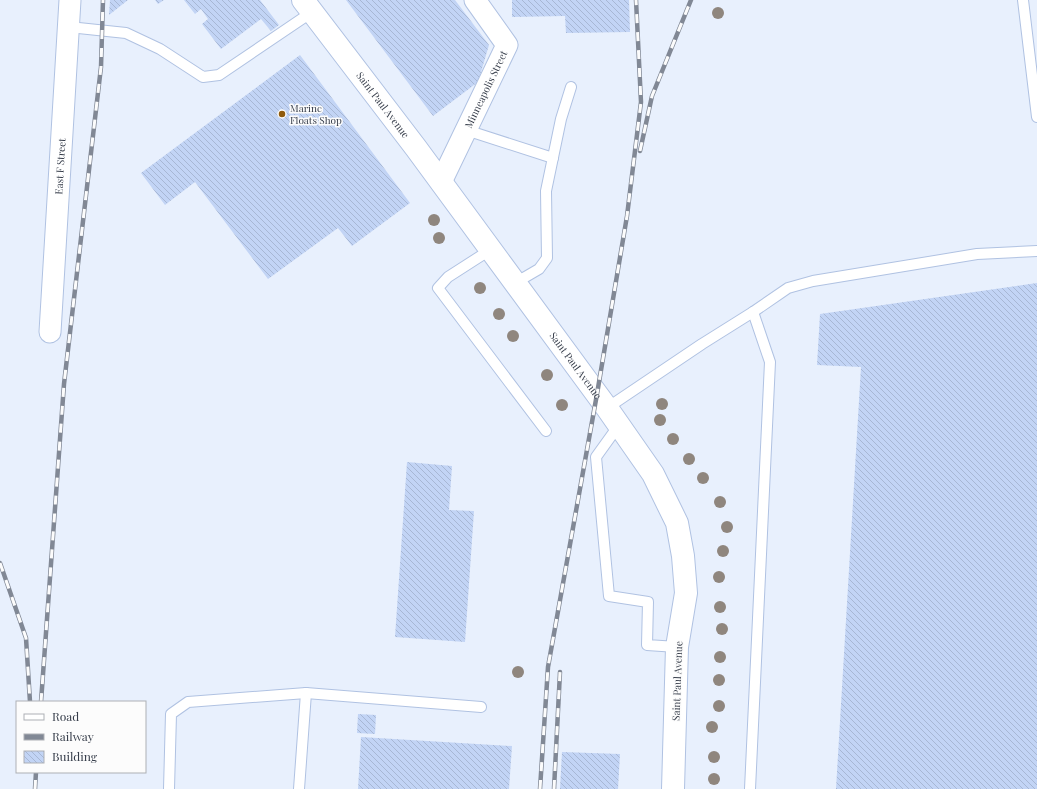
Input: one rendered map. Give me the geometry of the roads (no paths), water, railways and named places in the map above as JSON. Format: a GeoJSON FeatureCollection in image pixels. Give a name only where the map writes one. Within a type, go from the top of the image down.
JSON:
{"type":"FeatureCollection","features":[{"type":"Feature","properties":{"kind":"street","name":"East F Street"},"geometry":{"type":"LineString","coordinates":[[50,332],[70,0]]}},
{"type":"Feature","properties":{"kind":"street","name":"Minneapolis Street"},"geometry":{"type":"LineString","coordinates":[[441,182],[507,45],[475,0]]}},
{"type":"Feature","properties":{"kind":"street","name":"Saint Paul Avenue"},"geometry":{"type":"LineString","coordinates":[[307,6],[441,182],[613,416],[653,474],[677,523],[683,556],[686,593],[677,647],[673,789]]}},
{"type":"Feature","properties":{"kind":"lane"},"geometry":{"type":"LineString","coordinates":[[1023,0],[1037,117]]}},
{"type":"Feature","properties":{"kind":"lane"},"geometry":{"type":"LineString","coordinates":[[69,27],[126,33],[160,49],[203,77],[219,75],[307,6]]}},
{"type":"Feature","properties":{"kind":"lane"},"geometry":{"type":"LineString","coordinates":[[515,283],[539,269],[548,258],[546,191],[561,119],[571,87]]}},
{"type":"Feature","properties":{"kind":"lane"},"geometry":{"type":"LineString","coordinates":[[466,130],[553,158]]}},
{"type":"Feature","properties":{"kind":"lane"},"geometry":{"type":"LineString","coordinates":[[490,250],[448,278],[438,288],[546,431]]}},
{"type":"Feature","properties":{"kind":"lane"},"geometry":{"type":"LineString","coordinates":[[677,647],[647,645],[648,602],[608,596],[596,456],[613,416],[702,344],[788,288],[813,281],[977,254],[1037,251]]}},
{"type":"Feature","properties":{"kind":"lane"},"geometry":{"type":"LineString","coordinates":[[750,789],[770,362],[753,312]]}},
{"type":"Feature","properties":{"kind":"lane"},"geometry":{"type":"LineString","coordinates":[[299,789],[306,693]]}},
{"type":"Feature","properties":{"kind":"lane"},"geometry":{"type":"LineString","coordinates":[[169,789],[171,714],[188,702],[306,693],[480,707]]}},
{"type":"Feature","properties":{"kind":"railway"},"geometry":{"type":"LineString","coordinates":[[41,701],[64,384],[101,67],[103,0]]}},
{"type":"Feature","properties":{"kind":"railway"},"geometry":{"type":"LineString","coordinates":[[540,789],[548,667],[627,216],[641,102],[636,0]]}},
{"type":"Feature","properties":{"kind":"railway"},"geometry":{"type":"LineString","coordinates":[[640,151],[652,96],[691,0]]}},
{"type":"Feature","properties":{"kind":"railway"},"geometry":{"type":"LineString","coordinates":[[0,563],[26,638],[30,701]]}},
{"type":"Feature","properties":{"kind":"railway"},"geometry":{"type":"LineString","coordinates":[[554,789],[560,672]]}},
{"type":"Feature","properties":{"kind":"railway"},"geometry":{"type":"LineString","coordinates":[[35,789],[36,773]]}},
{"type":"Feature","properties":{"kind":"place","name":"Marine Floats Shop"},"geometry":{"type":"Point","coordinates":[282,114]}}]}
